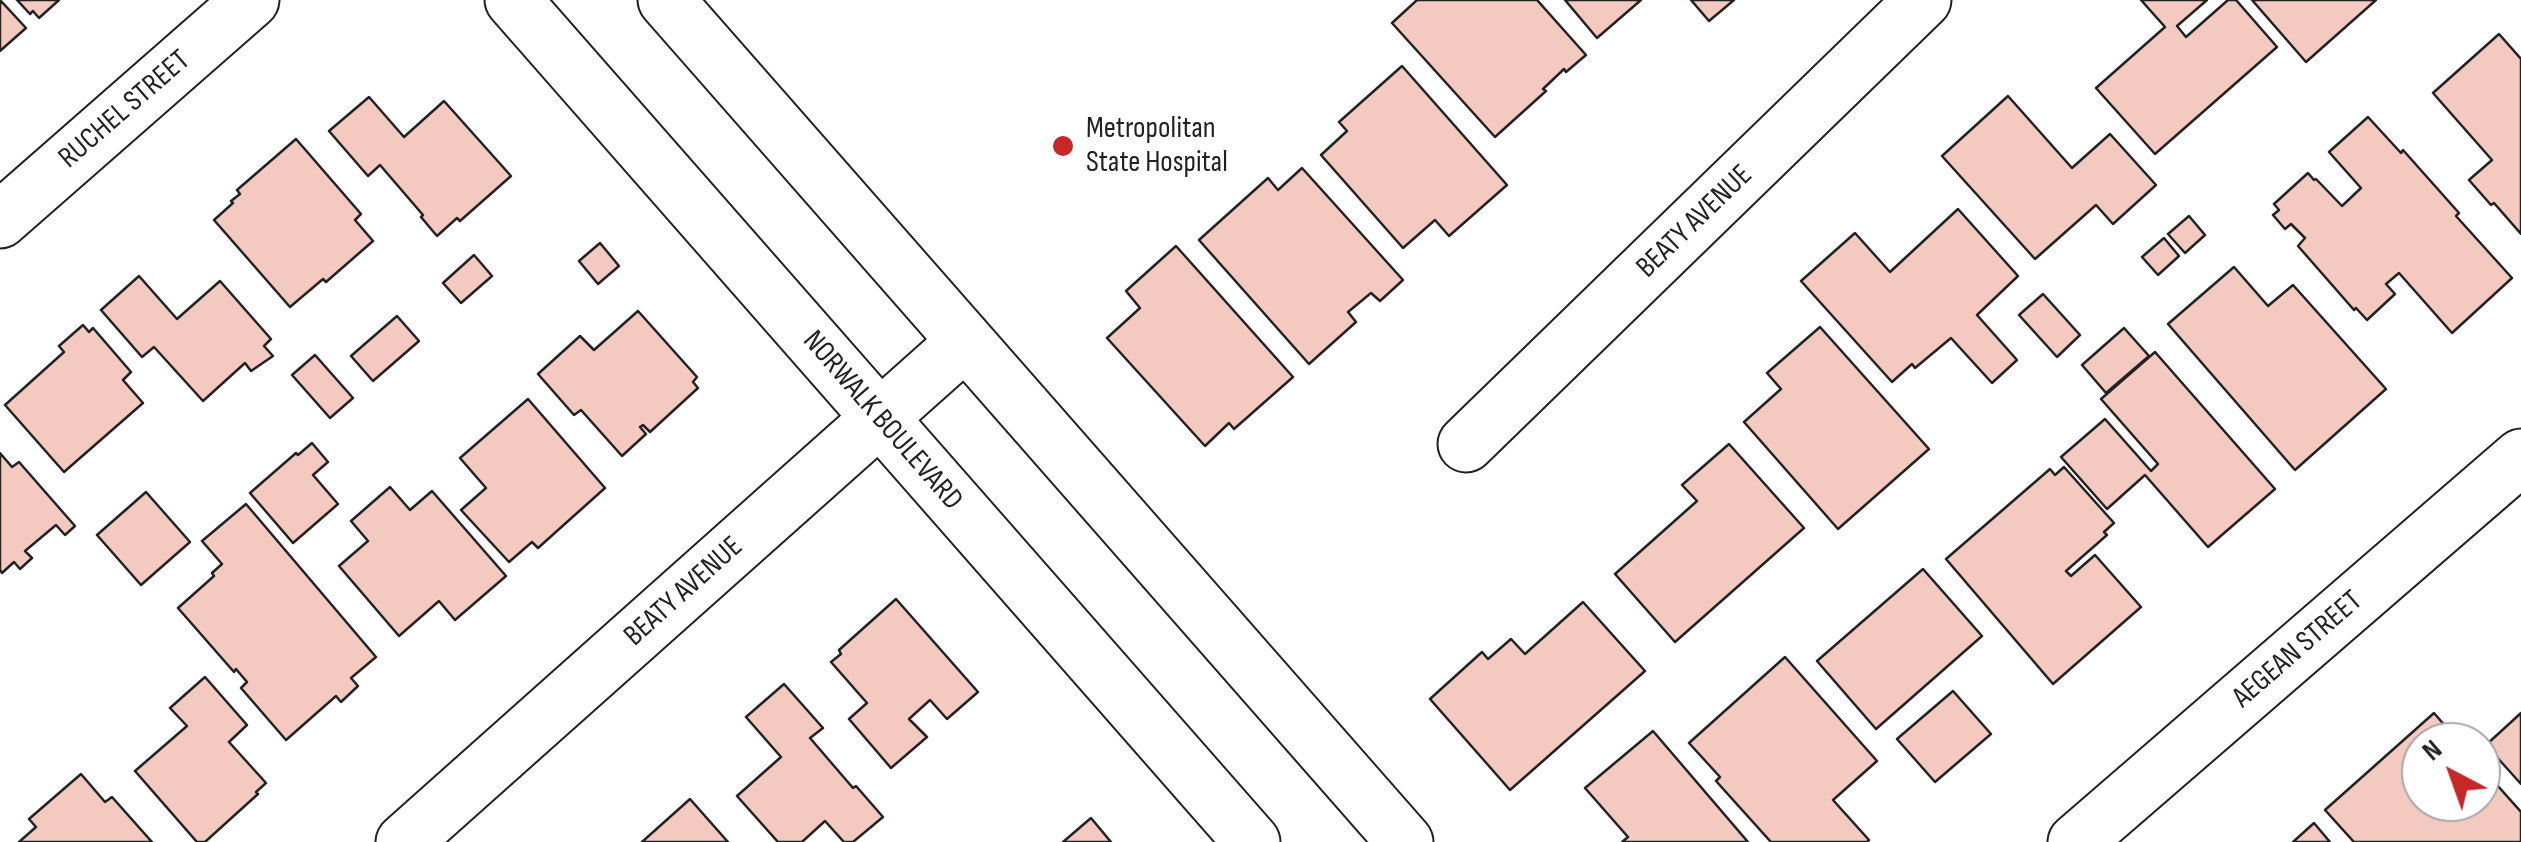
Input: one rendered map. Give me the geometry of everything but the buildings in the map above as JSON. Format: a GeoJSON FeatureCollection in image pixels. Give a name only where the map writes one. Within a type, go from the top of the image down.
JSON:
{"type":"FeatureCollection","features":[{"type":"Feature","properties":{"kind":"street","name":"RUCHEL STREET"},"geometry":{"type":"LineString","coordinates":[[0,220],[251,0]]}},
{"type":"Feature","properties":{"kind":"street","name":"NORWALK BOULEVARD"},"geometry":{"type":"LineString","coordinates":[[513,0],[1252,842]]}},
{"type":"Feature","properties":{"kind":"street"},"geometry":{"type":"LineString","coordinates":[[666,0],[1405,842]]}},
{"type":"Feature","properties":{"kind":"street","name":"BEATY AVENUE"},"geometry":{"type":"LineString","coordinates":[[1466,444],[1923,0]]}},
{"type":"Feature","properties":{"kind":"street","name":"BEATY AVENUE"},"geometry":{"type":"LineString","coordinates":[[404,842],[964,342]]}},
{"type":"Feature","properties":{"kind":"street","name":"AEGEAN STREET"},"geometry":{"type":"LineString","coordinates":[[2076,842],[2521,457]]}},
{"type":"Feature","properties":{"kind":"place","name":"Metropolitan State Hospital"},"geometry":{"type":"Point","coordinates":[1063,146]}}]}
